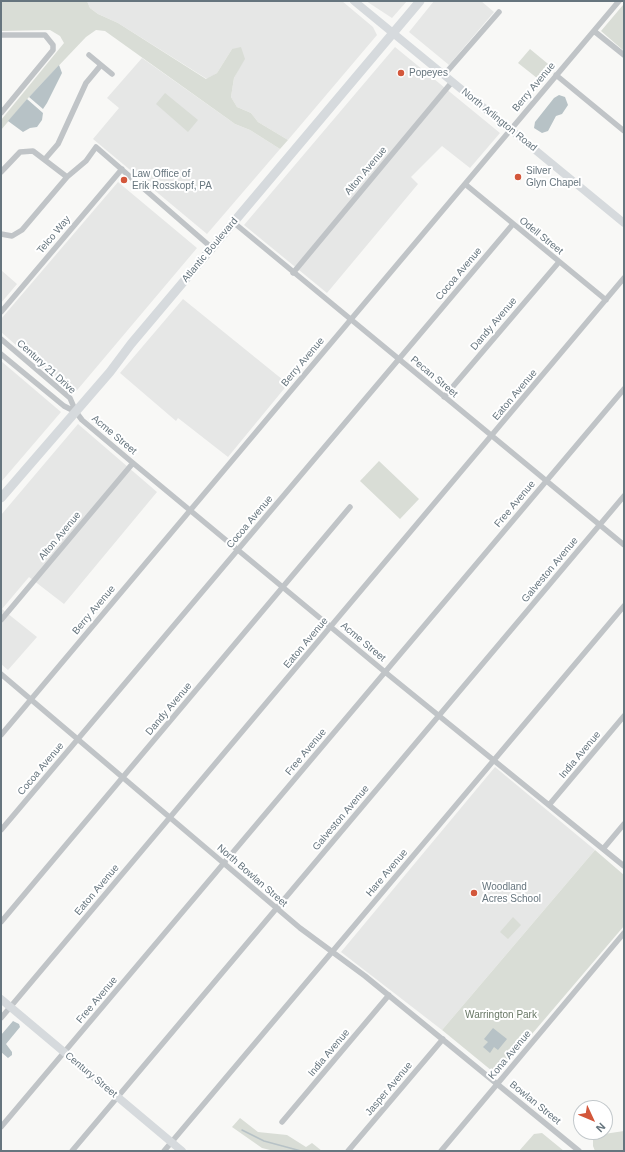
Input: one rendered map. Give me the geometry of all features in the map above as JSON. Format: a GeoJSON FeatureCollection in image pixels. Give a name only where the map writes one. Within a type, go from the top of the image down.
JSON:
{"type":"FeatureCollection","features":[{"type":"Feature","properties":{"kind":"main road","name":"North Arlington Road"},"geometry":{"type":"LineString","coordinates":[[354,1],[624,223]]}},
{"type":"Feature","properties":{"kind":"main road","name":"Atlantic Boulevard"},"geometry":{"type":"LineString","coordinates":[[1,498],[76,412],[233,222],[420,1]]}},
{"type":"Feature","properties":{"kind":"main road","name":"Century Street"},"geometry":{"type":"LineString","coordinates":[[1,998],[182,1151]]}},
{"type":"Feature","properties":{"kind":"street","name":"Berry Avenue"},"geometry":{"type":"LineString","coordinates":[[1,735],[619,1]]}},
{"type":"Feature","properties":{"kind":"street"},"geometry":{"type":"LineString","coordinates":[[444,75],[499,12]]}},
{"type":"Feature","properties":{"kind":"street"},"geometry":{"type":"LineString","coordinates":[[594,31],[624,55]]}},
{"type":"Feature","properties":{"kind":"street"},"geometry":{"type":"LineString","coordinates":[[1,35],[45,35],[52,45],[53,50],[1,113]]}},
{"type":"Feature","properties":{"kind":"street"},"geometry":{"type":"LineString","coordinates":[[89,55],[112,74]]}},
{"type":"Feature","properties":{"kind":"street"},"geometry":{"type":"LineString","coordinates":[[45,159],[58,144],[86,83],[101,65]]}},
{"type":"Feature","properties":{"kind":"street"},"geometry":{"type":"LineString","coordinates":[[556,75],[624,131]]}},
{"type":"Feature","properties":{"kind":"street","name":"Alton Avenue"},"geometry":{"type":"LineString","coordinates":[[293,272],[452,82]]}},
{"type":"Feature","properties":{"kind":"street"},"geometry":{"type":"LineString","coordinates":[[1,234],[12,236],[22,230],[67,177],[86,160],[96,147],[212,248]]}},
{"type":"Feature","properties":{"kind":"street"},"geometry":{"type":"LineString","coordinates":[[1,172],[20,152],[27,150],[37,153],[67,177]]}},
{"type":"Feature","properties":{"kind":"street","name":"Telco Way"},"geometry":{"type":"LineString","coordinates":[[1,312],[122,169]]}},
{"type":"Feature","properties":{"kind":"street","name":"Odell Street"},"geometry":{"type":"LineString","coordinates":[[465,184],[606,300]]}},
{"type":"Feature","properties":{"kind":"street","name":"Pecan Street"},"geometry":{"type":"LineString","coordinates":[[233,222],[624,545]]}},
{"type":"Feature","properties":{"kind":"street","name":"Cocoa Avenue"},"geometry":{"type":"LineString","coordinates":[[1,830],[512,224]]}},
{"type":"Feature","properties":{"kind":"street","name":"Dandy Avenue"},"geometry":{"type":"LineString","coordinates":[[444,397],[559,262]]}},
{"type":"Feature","properties":{"kind":"street","name":"Eaton Avenue"},"geometry":{"type":"LineString","coordinates":[[1,1018],[624,278]]}},
{"type":"Feature","properties":{"kind":"street","name":"Century 21 Drive"},"geometry":{"type":"LineString","coordinates":[[1,339],[70,398],[76,412]]}},
{"type":"Feature","properties":{"kind":"street","name":"Century 21 Drive"},"geometry":{"type":"LineString","coordinates":[[1,354],[64,406],[76,412]]}},
{"type":"Feature","properties":{"kind":"street","name":"Free Avenue"},"geometry":{"type":"LineString","coordinates":[[1,1127],[624,389]]}},
{"type":"Feature","properties":{"kind":"street","name":"Acme Street"},"geometry":{"type":"LineString","coordinates":[[76,412],[82,420],[283,588],[624,866]]}},
{"type":"Feature","properties":{"kind":"street","name":"Alton Avenue"},"geometry":{"type":"LineString","coordinates":[[1,620],[133,463]]}},
{"type":"Feature","properties":{"kind":"street","name":"Galveston Avenue"},"geometry":{"type":"LineString","coordinates":[[72,1151],[624,496]]}},
{"type":"Feature","properties":{"kind":"street","name":"Dandy Avenue"},"geometry":{"type":"LineString","coordinates":[[1,922],[350,507]]}},
{"type":"Feature","properties":{"kind":"street","name":"Hare Avenue"},"geometry":{"type":"LineString","coordinates":[[164,1151],[624,606]]}},
{"type":"Feature","properties":{"kind":"street","name":"North Bowlan Street"},"geometry":{"type":"LineString","coordinates":[[1,674],[276,908],[389,995],[497,1084]]}},
{"type":"Feature","properties":{"kind":"street","name":"India Avenue"},"geometry":{"type":"LineString","coordinates":[[549,805],[624,716]]}},
{"type":"Feature","properties":{"kind":"street"},"geometry":{"type":"LineString","coordinates":[[603,849],[624,824]]}},
{"type":"Feature","properties":{"kind":"street","name":"Kona Avenue"},"geometry":{"type":"LineString","coordinates":[[441,1151],[624,933]]}},
{"type":"Feature","properties":{"kind":"street","name":"India Avenue"},"geometry":{"type":"LineString","coordinates":[[282,1122],[389,995]]}},
{"type":"Feature","properties":{"kind":"street","name":"Jasper Avenue"},"geometry":{"type":"LineString","coordinates":[[348,1151],[443,1039]]}},
{"type":"Feature","properties":{"kind":"street","name":"Bowlan Street"},"geometry":{"type":"LineString","coordinates":[[497,1084],[579,1151]]}},
{"type":"Feature","properties":{"kind":"shaded area"},"geometry":{"type":"Polygon","coordinates":[[[87,1],[342,1],[373,27],[377,35],[288,140],[258,122],[251,113],[237,107],[231,97],[234,78],[244,59],[232,49],[217,73],[207,79],[118,23],[98,14],[90,8],[87,1]]]}},
{"type":"Feature","properties":{"kind":"shaded area"},"geometry":{"type":"Polygon","coordinates":[[[366,1],[407,1],[392,18],[366,1]]]}},
{"type":"Feature","properties":{"kind":"shaded area"},"geometry":{"type":"Polygon","coordinates":[[[434,1],[481,1],[494,12],[449,65],[409,32],[434,1]]]}},
{"type":"Feature","properties":{"kind":"shaded area"},"geometry":{"type":"Polygon","coordinates":[[[395,47],[500,133],[470,168],[442,146],[411,177],[418,184],[327,293],[244,225],[395,47]]]}},
{"type":"Feature","properties":{"kind":"shaded area"},"geometry":{"type":"Polygon","coordinates":[[[142,58],[235,124],[250,130],[280,149],[207,234],[93,139],[119,108],[107,98],[142,58]]]}},
{"type":"Feature","properties":{"kind":"shaded area"},"geometry":{"type":"Polygon","coordinates":[[[59,65],[62,73],[43,109],[29,97],[59,65]]]}},
{"type":"Feature","properties":{"kind":"shaded area"},"geometry":{"type":"Polygon","coordinates":[[[559,95],[565,97],[568,105],[562,114],[556,116],[548,131],[542,133],[534,128],[535,122],[554,98],[559,95]]]}},
{"type":"Feature","properties":{"kind":"shaded area"},"geometry":{"type":"Polygon","coordinates":[[[27,99],[43,113],[42,120],[37,127],[30,128],[23,132],[8,121],[27,99]]]}},
{"type":"Feature","properties":{"kind":"shaded area"},"geometry":{"type":"Polygon","coordinates":[[[118,182],[197,248],[73,395],[1,332],[1,319],[118,182]]]}},
{"type":"Feature","properties":{"kind":"shaded area"},"geometry":{"type":"Polygon","coordinates":[[[1,270],[17,284],[1,303],[1,270]]]}},
{"type":"Feature","properties":{"kind":"shaded area"},"geometry":{"type":"Polygon","coordinates":[[[183,299],[288,384],[228,457],[178,418],[176,421],[120,373],[183,299]]]}},
{"type":"Feature","properties":{"kind":"shaded area"},"geometry":{"type":"Polygon","coordinates":[[[1,361],[61,412],[1,482],[1,361]]]}},
{"type":"Feature","properties":{"kind":"shaded area"},"geometry":{"type":"Polygon","coordinates":[[[78,424],[157,492],[64,604],[29,577],[2,609],[37,637],[8,670],[1,664],[1,515],[78,424]]]}},
{"type":"Feature","properties":{"kind":"shaded area","name":"Woodland Acres School"},"geometry":{"type":"Polygon","coordinates":[[[495,767],[595,850],[442,1030],[341,952],[495,767]]]}},
{"type":"Feature","properties":{"kind":"shaded area"},"geometry":{"type":"Polygon","coordinates":[[[13,1021],[19,1024],[20,1027],[6,1044],[12,1052],[12,1055],[8,1058],[1,1052],[1,1035],[13,1021]]]}},
{"type":"Feature","properties":{"kind":"shaded area"},"geometry":{"type":"Polygon","coordinates":[[[493,1028],[507,1039],[498,1050],[494,1047],[490,1053],[483,1047],[488,1042],[484,1039],[493,1028]]]}},
{"type":"Feature","properties":{"kind":"green space"},"geometry":{"type":"Polygon","coordinates":[[[1,1],[87,1],[90,8],[98,14],[118,23],[206,79],[217,73],[232,49],[241,47],[245,59],[234,78],[231,97],[237,107],[251,113],[258,122],[288,140],[280,149],[250,130],[235,124],[105,31],[96,30],[86,37],[29,97],[1,130],[1,120],[64,43],[60,36],[50,30],[1,31],[1,1]]]}},
{"type":"Feature","properties":{"kind":"green space"},"geometry":{"type":"Polygon","coordinates":[[[623,5],[624,6],[624,51],[601,31],[623,5]]]}},
{"type":"Feature","properties":{"kind":"green space"},"geometry":{"type":"Polygon","coordinates":[[[530,49],[553,68],[542,82],[518,63],[530,49]]]}},
{"type":"Feature","properties":{"kind":"green space"},"geometry":{"type":"Polygon","coordinates":[[[165,93],[198,120],[188,132],[156,104],[165,93]]]}},
{"type":"Feature","properties":{"kind":"green space"},"geometry":{"type":"Polygon","coordinates":[[[379,461],[419,499],[400,519],[360,481],[379,461]]]}},
{"type":"Feature","properties":{"kind":"green space","name":"Warrington Park"},"geometry":{"type":"Polygon","coordinates":[[[595,850],[624,875],[624,926],[497,1075],[442,1030],[595,850]]]}},
{"type":"Feature","properties":{"kind":"green space"},"geometry":{"type":"Polygon","coordinates":[[[513,917],[521,925],[508,939],[500,932],[513,917]]]}},
{"type":"Feature","properties":{"kind":"green space"},"geometry":{"type":"Polygon","coordinates":[[[240,1118],[258,1132],[287,1135],[306,1147],[312,1143],[322,1151],[274,1151],[262,1148],[232,1127],[240,1118]]]}},
{"type":"Feature","properties":{"kind":"green space"},"geometry":{"type":"Polygon","coordinates":[[[624,1131],[624,1150],[595,1151],[593,1140],[613,1140],[613,1133],[624,1131]]]}},
{"type":"Feature","properties":{"kind":"green space"},"geometry":{"type":"Polygon","coordinates":[[[542,1133],[564,1151],[519,1151],[534,1134],[542,1133]]]}},
{"type":"Feature","properties":{"kind":"waterway"},"geometry":{"type":"LineString","coordinates":[[242,1130],[264,1141],[301,1151]]}},
{"type":"Feature","properties":{"kind":"place","name":"Popeyes"},"geometry":{"type":"Point","coordinates":[401,73]}},
{"type":"Feature","properties":{"kind":"place","name":"Silver Glyn Chapel"},"geometry":{"type":"Point","coordinates":[518,177]}},
{"type":"Feature","properties":{"kind":"place","name":"Law Office of Erik Rosskopf, PA"},"geometry":{"type":"Point","coordinates":[124,180]}},
{"type":"Feature","properties":{"kind":"place","name":"Woodland Acres School"},"geometry":{"type":"Point","coordinates":[474,893]}}]}
